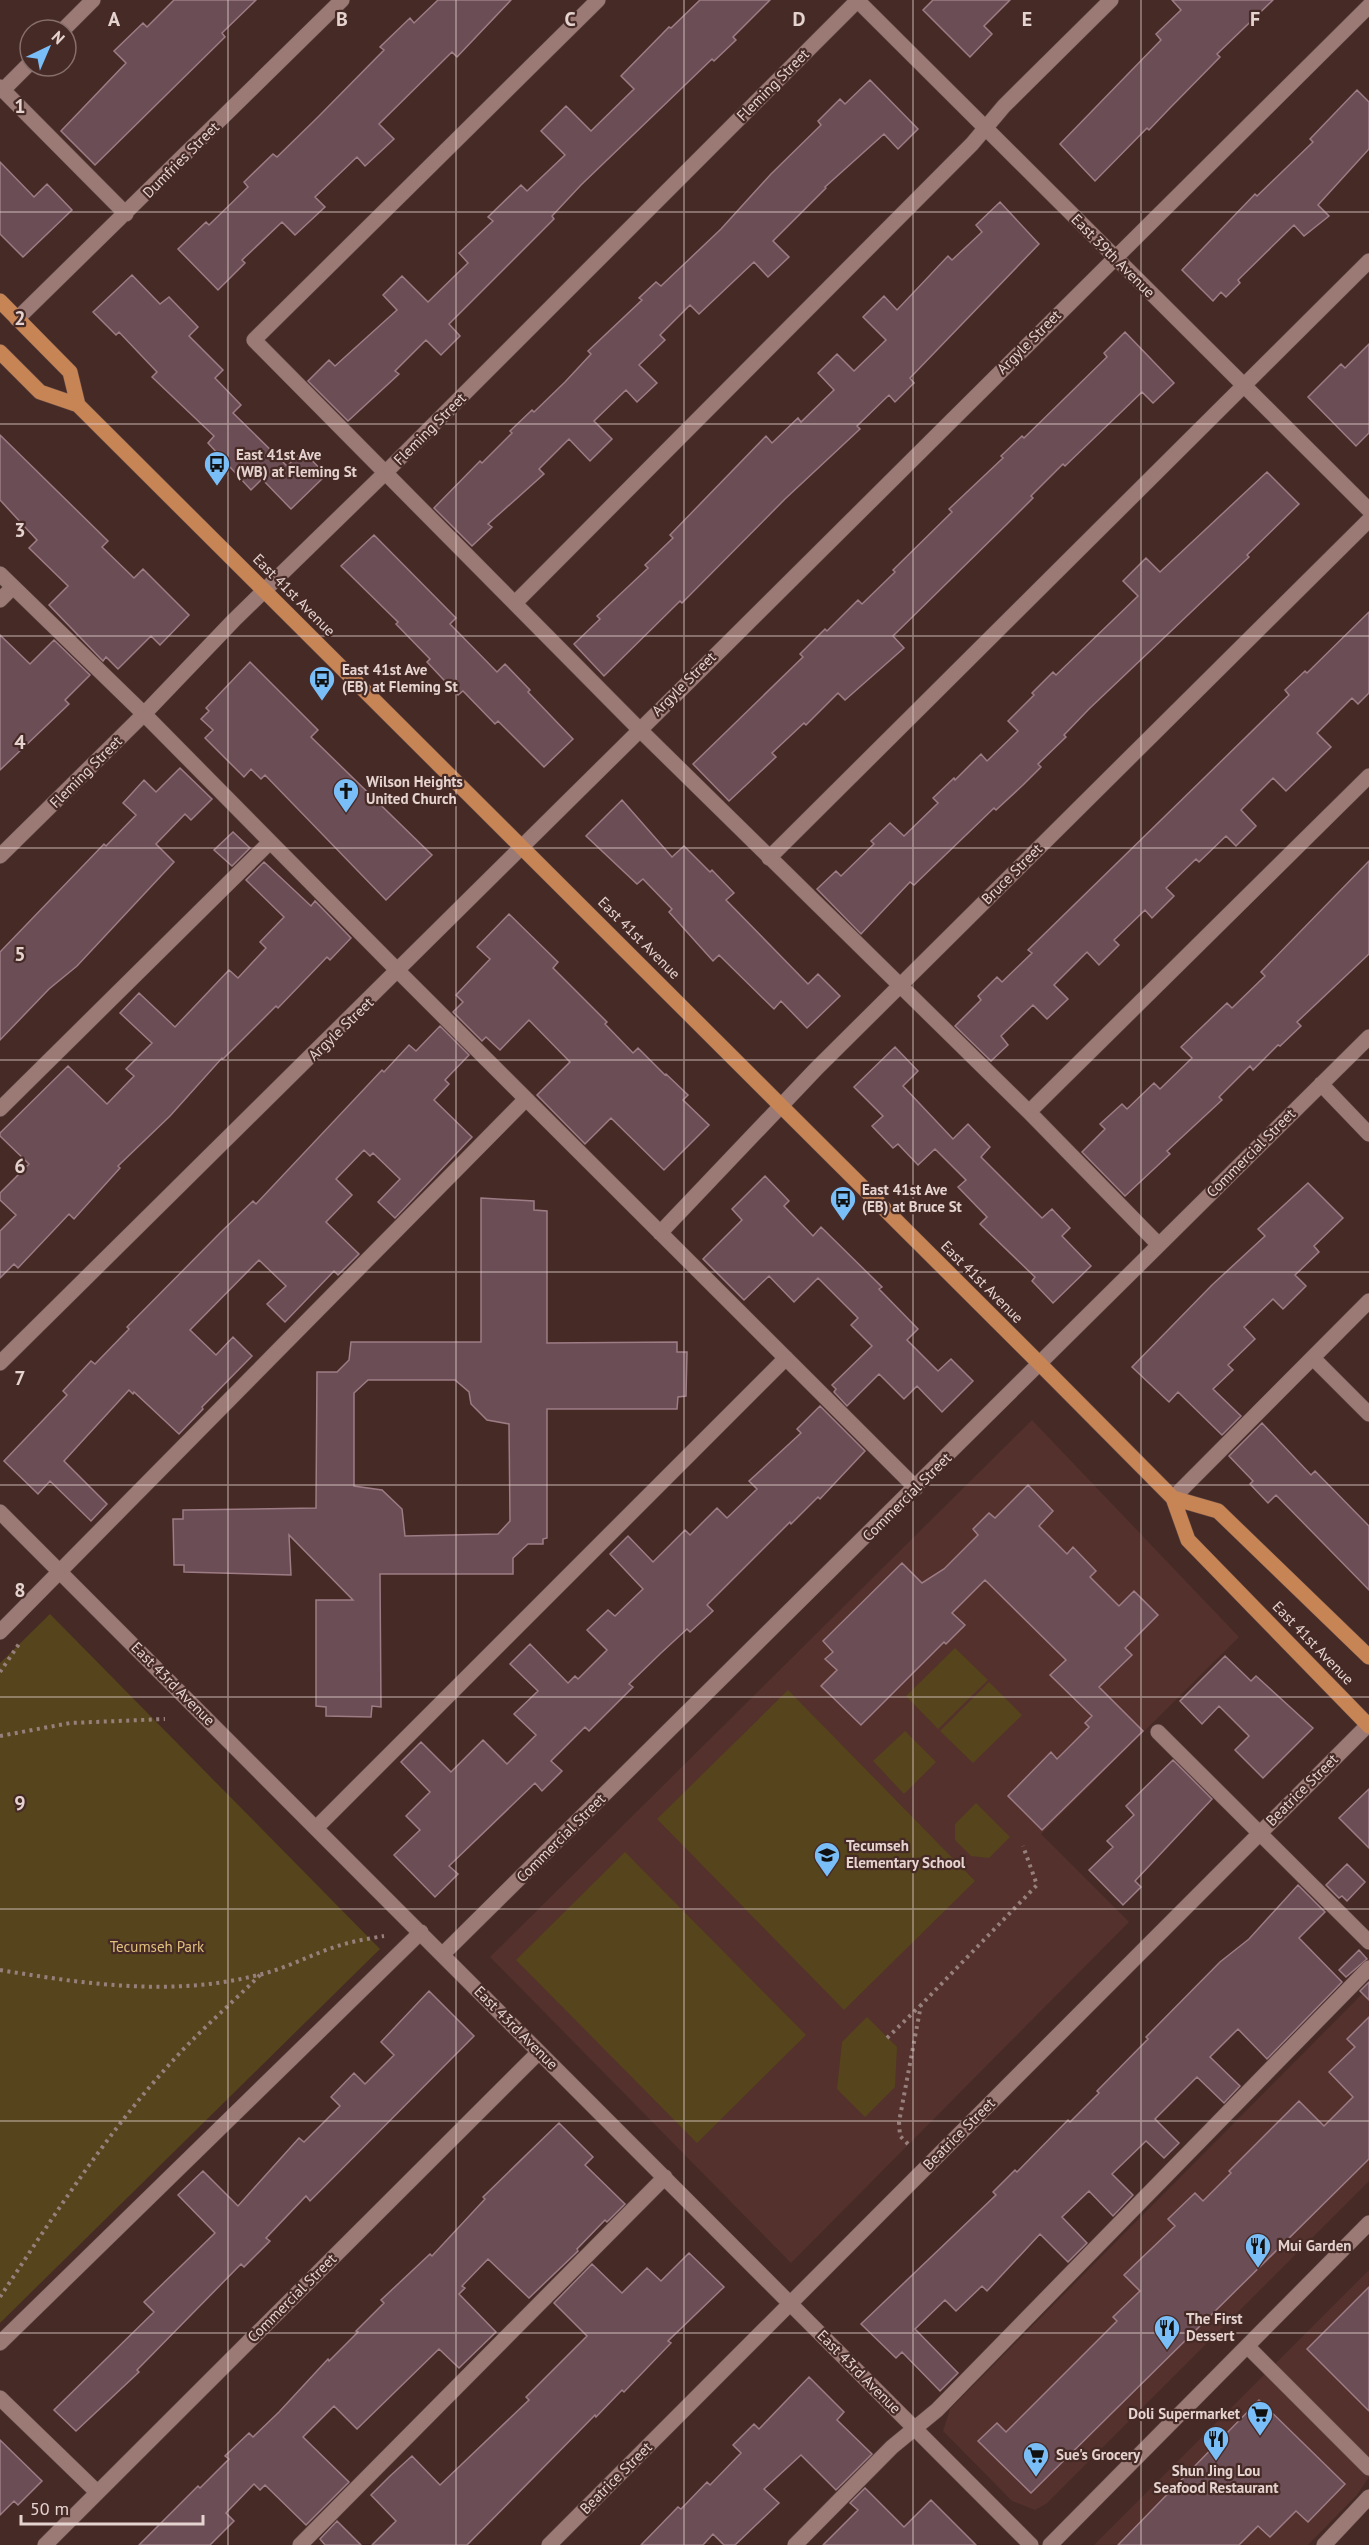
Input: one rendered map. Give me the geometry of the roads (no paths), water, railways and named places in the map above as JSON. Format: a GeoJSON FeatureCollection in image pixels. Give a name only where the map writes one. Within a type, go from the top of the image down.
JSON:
{"type":"FeatureCollection","features":[{"type":"Feature","properties":{"kind":"main road"},"geometry":{"type":"LineString","coordinates":[[0,301],[70,372],[78,405]]}},
{"type":"Feature","properties":{"kind":"main road","name":"East 41st Avenue"},"geometry":{"type":"LineString","coordinates":[[0,352],[40,392],[78,405],[1040,1364],[1173,1498],[1188,1540],[1369,1725]]}},
{"type":"Feature","properties":{"kind":"main road","name":"East 41st Avenue"},"geometry":{"type":"LineString","coordinates":[[1173,1498],[1218,1511],[1369,1658]]}},
{"type":"Feature","properties":{"kind":"street"},"geometry":{"type":"LineString","coordinates":[[75,18],[93,0]]}},
{"type":"Feature","properties":{"kind":"street","name":"Dumfries Street"},"geometry":{"type":"LineString","coordinates":[[17,318],[126,214],[342,0]]}},
{"type":"Feature","properties":{"kind":"street"},"geometry":{"type":"LineString","coordinates":[[598,0],[254,340],[516,602],[639,729],[1029,1112],[1159,1245]]}},
{"type":"Feature","properties":{"kind":"street","name":"Fleming Street"},"geometry":{"type":"LineString","coordinates":[[0,856],[144,714],[264,590],[386,472],[858,0]]}},
{"type":"Feature","properties":{"kind":"street","name":"East 39th Avenue"},"geometry":{"type":"LineString","coordinates":[[858,0],[1242,386],[1369,510]]}},
{"type":"Feature","properties":{"kind":"street"},"geometry":{"type":"LineString","coordinates":[[516,602],[1111,0]]}},
{"type":"Feature","properties":{"kind":"street","name":"Argyle Street"},"geometry":{"type":"LineString","coordinates":[[0,1364],[399,972],[639,729],[1369,6]]}},
{"type":"Feature","properties":{"kind":"street"},"geometry":{"type":"LineString","coordinates":[[18,74],[2,88],[126,214]]}},
{"type":"Feature","properties":{"kind":"street"},"geometry":{"type":"LineString","coordinates":[[769,858],[1369,261]]}},
{"type":"Feature","properties":{"kind":"street","name":"Bruce Street"},"geometry":{"type":"LineString","coordinates":[[660,1233],[899,986],[1369,520]]}},
{"type":"Feature","properties":{"kind":"street"},"geometry":{"type":"LineString","coordinates":[[0,574],[144,714],[916,1488]]}},
{"type":"Feature","properties":{"kind":"street"},"geometry":{"type":"LineString","coordinates":[[0,600],[13,587]]}},
{"type":"Feature","properties":{"kind":"street"},"geometry":{"type":"LineString","coordinates":[[1029,1112],[1369,776]]}},
{"type":"Feature","properties":{"kind":"street"},"geometry":{"type":"LineString","coordinates":[[0,1109],[270,842]]}},
{"type":"Feature","properties":{"kind":"street","name":"Commercial Street"},"geometry":{"type":"LineString","coordinates":[[443,1954],[1369,1037]]}},
{"type":"Feature","properties":{"kind":"street"},"geometry":{"type":"LineString","coordinates":[[1321,1084],[1369,1134]]}},
{"type":"Feature","properties":{"kind":"street"},"geometry":{"type":"LineString","coordinates":[[0,1632],[526,1099]]}},
{"type":"Feature","properties":{"kind":"street"},"geometry":{"type":"LineString","coordinates":[[1173,1498],[1369,1301]]}},
{"type":"Feature","properties":{"kind":"street"},"geometry":{"type":"LineString","coordinates":[[316,1828],[786,1358]]}},
{"type":"Feature","properties":{"kind":"street"},"geometry":{"type":"LineString","coordinates":[[1313,1358],[1369,1414]]}},
{"type":"Feature","properties":{"kind":"street","name":"East 43rd Avenue"},"geometry":{"type":"LineString","coordinates":[[0,1512],[1031,2545]]}},
{"type":"Feature","properties":{"kind":"street","name":"Beatrice Street"},"geometry":{"type":"LineString","coordinates":[[549,2545],[1369,1725]]}},
{"type":"Feature","properties":{"kind":"street"},"geometry":{"type":"LineString","coordinates":[[1158,1732],[1369,1942]]}},
{"type":"Feature","properties":{"kind":"street"},"geometry":{"type":"LineString","coordinates":[[0,2343],[421,1932]]}},
{"type":"Feature","properties":{"kind":"street"},"geometry":{"type":"LineString","coordinates":[[795,2545],[892,2447],[937,2410],[1369,1968]]}},
{"type":"Feature","properties":{"kind":"street","name":"Commercial Street"},"geometry":{"type":"LineString","coordinates":[[45,2545],[539,2052]]}},
{"type":"Feature","properties":{"kind":"street"},"geometry":{"type":"LineString","coordinates":[[300,2545],[665,2177]]}},
{"type":"Feature","properties":{"kind":"street"},"geometry":{"type":"LineString","coordinates":[[1050,2545],[1369,2223]]}},
{"type":"Feature","properties":{"kind":"street"},"geometry":{"type":"LineString","coordinates":[[1248,2346],[1369,2469]]}},
{"type":"Feature","properties":{"kind":"street"},"geometry":{"type":"LineString","coordinates":[[0,2398],[97,2492]]}},
{"type":"Feature","properties":{"kind":"street"},"geometry":{"type":"LineString","coordinates":[[1324,2545],[1369,2498]]}},
{"type":"Feature","properties":{"kind":"place","name":"East 41st Ave (WB) at Fleming St"},"geometry":{"type":"Point","coordinates":[217,487]}},
{"type":"Feature","properties":{"kind":"place","name":"East 41st Ave (EB) at Fleming St"},"geometry":{"type":"Point","coordinates":[322,702]}},
{"type":"Feature","properties":{"kind":"place","name":"Wilson Heights United Church"},"geometry":{"type":"Point","coordinates":[346,814]}},
{"type":"Feature","properties":{"kind":"place","name":"East 41st Ave (EB) at Bruce St"},"geometry":{"type":"Point","coordinates":[843,1222]}},
{"type":"Feature","properties":{"kind":"place","name":"Tecumseh Elementary School"},"geometry":{"type":"Point","coordinates":[827,1878]}},
{"type":"Feature","properties":{"kind":"place","name":"Mui Garden"},"geometry":{"type":"Point","coordinates":[1258,2269]}},
{"type":"Feature","properties":{"kind":"place","name":"The First Dessert"},"geometry":{"type":"Point","coordinates":[1167,2351]}},
{"type":"Feature","properties":{"kind":"place","name":"Doli Supermarket"},"geometry":{"type":"Point","coordinates":[1260,2437]}},
{"type":"Feature","properties":{"kind":"place","name":"Shun Jing Lou Seafood Restaurant"},"geometry":{"type":"Point","coordinates":[1216,2462]}},
{"type":"Feature","properties":{"kind":"place","name":"Sue's Grocery"},"geometry":{"type":"Point","coordinates":[1036,2478]}},
{"type":"Feature","properties":{"kind":"park label","name":"Tecumseh Park"},"geometry":{"type":"Point","coordinates":[157,1947]}}]}
